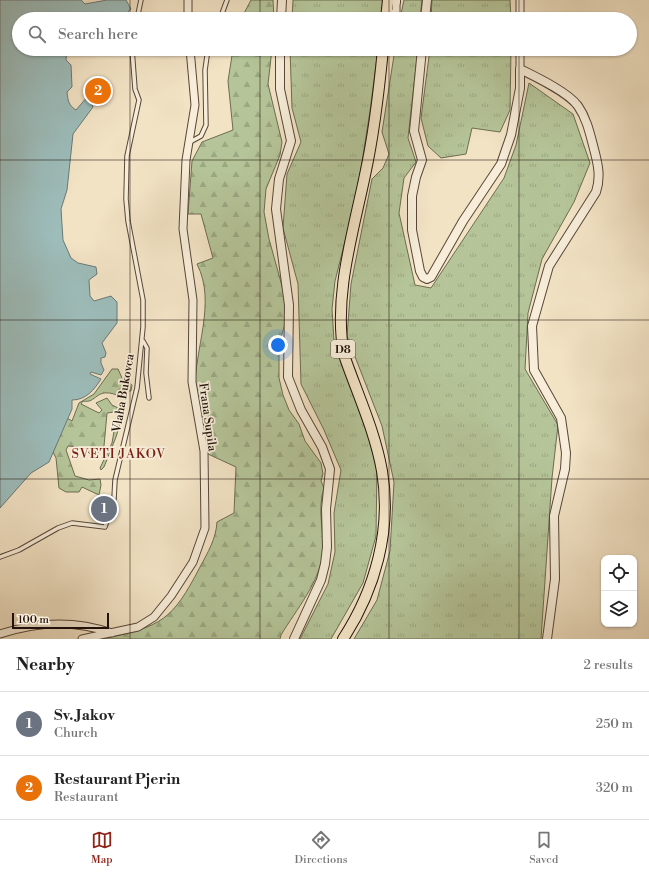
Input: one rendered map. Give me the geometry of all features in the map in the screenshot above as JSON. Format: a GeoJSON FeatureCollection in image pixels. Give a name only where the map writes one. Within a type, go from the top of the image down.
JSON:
{"type":"FeatureCollection","features":[{"type":"Feature","properties":{"kind":"main road"},"geometry":{"type":"LineString","coordinates":[[389,12],[393,1]]}},
{"type":"Feature","properties":{"kind":"main road","name":"D8"},"geometry":{"type":"LineString","coordinates":[[343,639],[367,595],[376,572],[380,554],[384,516],[384,488],[378,456],[344,355],[341,339],[341,313],[352,226],[370,151],[383,56]]}},
{"type":"Feature","properties":{"kind":"street"},"geometry":{"type":"LineString","coordinates":[[188,0],[188,12]]}},
{"type":"Feature","properties":{"kind":"street"},"geometry":{"type":"LineString","coordinates":[[281,12],[282,0]]}},
{"type":"Feature","properties":{"kind":"street"},"geometry":{"type":"LineString","coordinates":[[426,12],[427,0]]}},
{"type":"Feature","properties":{"kind":"street"},"geometry":{"type":"LineString","coordinates":[[520,0],[520,12]]}},
{"type":"Feature","properties":{"kind":"street","name":"Frana Supila"},"geometry":{"type":"LineString","coordinates":[[0,634],[18,628],[67,623],[85,625],[112,633],[138,627],[154,617],[170,596],[193,562],[205,528],[204,451],[192,382],[193,300],[183,229],[184,187],[196,94],[191,76],[190,56]]}},
{"type":"Feature","properties":{"kind":"street"},"geometry":{"type":"LineString","coordinates":[[280,56],[280,90],[291,141],[279,179],[276,209],[290,305],[288,377],[301,410],[322,447],[330,469],[326,509],[327,547],[325,564],[321,580],[294,639]]}},
{"type":"Feature","properties":{"kind":"street"},"geometry":{"type":"LineString","coordinates":[[421,56],[414,131],[422,160],[416,177],[412,196],[412,230],[420,271],[423,277],[427,279],[430,277],[463,221],[501,164],[511,135],[520,88],[520,56]]}},
{"type":"Feature","properties":{"kind":"street"},"geometry":{"type":"LineString","coordinates":[[520,69],[570,97],[577,105],[589,128],[598,166],[599,181],[596,192],[549,266],[538,311],[532,326],[534,370],[561,418],[566,453],[565,469],[554,516],[555,579],[547,639]]}},
{"type":"Feature","properties":{"kind":"street"},"geometry":{"type":"LineString","coordinates":[[82,639],[112,633]]}},
{"type":"Feature","properties":{"kind":"lane"},"geometry":{"type":"LineString","coordinates":[[138,12],[141,0]]}},
{"type":"Feature","properties":{"kind":"lane"},"geometry":{"type":"LineString","coordinates":[[223,12],[227,0]]}},
{"type":"Feature","properties":{"kind":"lane","name":"Vlaha Bukovca"},"geometry":{"type":"LineString","coordinates":[[0,557],[19,550],[58,528],[72,523],[105,527],[114,498],[116,480],[137,388],[142,340],[143,300],[128,221],[126,199],[127,156],[140,100],[134,89],[132,56]]}},
{"type":"Feature","properties":{"kind":"lane"},"geometry":{"type":"LineString","coordinates":[[190,142],[201,136],[206,124],[205,70],[207,56]]}},
{"type":"Feature","properties":{"kind":"lane","name":"Vlaha Bukovca"},"geometry":{"type":"LineString","coordinates":[[142,340],[147,348],[146,373],[149,398]]}},
{"type":"Feature","properties":{"kind":"green space"},"geometry":{"type":"Polygon","coordinates":[[[251,0],[273,0],[274,12],[245,12],[251,0]]]}},
{"type":"Feature","properties":{"kind":"green space"},"geometry":{"type":"Polygon","coordinates":[[[293,0],[383,0],[382,12],[292,12],[293,0]]]}},
{"type":"Feature","properties":{"kind":"green space"},"geometry":{"type":"Polygon","coordinates":[[[404,0],[422,0],[421,12],[401,12],[404,0]]]}},
{"type":"Feature","properties":{"kind":"green space"},"geometry":{"type":"Polygon","coordinates":[[[432,0],[510,0],[511,12],[431,12],[432,0]]]}},
{"type":"Feature","properties":{"kind":"green space"},"geometry":{"type":"Polygon","coordinates":[[[232,56],[271,56],[268,84],[282,142],[280,155],[266,189],[264,212],[269,239],[287,304],[285,324],[279,344],[279,378],[283,395],[289,410],[299,424],[305,441],[321,463],[323,474],[321,481],[324,488],[321,504],[323,552],[321,563],[312,585],[280,639],[103,639],[139,630],[152,625],[173,610],[190,585],[209,551],[215,534],[217,522],[234,513],[236,467],[208,454],[196,407],[196,375],[205,310],[203,279],[197,264],[213,258],[201,214],[188,214],[192,161],[202,142],[233,130],[228,81],[232,56]]]}},
{"type":"Feature","properties":{"kind":"green space"},"geometry":{"type":"Polygon","coordinates":[[[290,56],[377,56],[357,194],[335,281],[332,309],[334,341],[367,432],[377,467],[376,536],[363,583],[331,639],[300,639],[328,584],[335,552],[334,513],[341,470],[324,430],[301,384],[298,284],[283,228],[287,174],[301,142],[292,108],[290,56]]]}},
{"type":"Feature","properties":{"kind":"green space"},"geometry":{"type":"Polygon","coordinates":[[[394,56],[417,56],[408,138],[416,162],[404,178],[399,213],[415,285],[431,288],[504,178],[516,145],[529,83],[573,114],[590,163],[574,202],[542,259],[528,313],[525,369],[558,425],[552,478],[541,639],[354,639],[377,600],[390,551],[394,482],[382,426],[347,336],[351,284],[372,179],[383,168],[389,154],[382,132],[394,56]]]}},
{"type":"Feature","properties":{"kind":"green space"},"geometry":{"type":"Polygon","coordinates":[[[429,56],[511,56],[510,110],[500,132],[472,128],[466,154],[441,158],[428,146],[421,118],[429,56]]]}},
{"type":"Feature","properties":{"kind":"green space"},"geometry":{"type":"Polygon","coordinates":[[[112,369],[118,369],[122,378],[132,385],[131,391],[119,389],[117,395],[110,393],[100,394],[91,400],[83,401],[81,404],[99,413],[102,410],[96,403],[107,398],[112,405],[124,411],[116,437],[104,467],[101,470],[100,468],[112,443],[117,414],[114,412],[107,413],[104,446],[94,458],[86,450],[82,451],[79,447],[68,446],[66,450],[75,476],[89,480],[100,479],[101,485],[99,495],[82,487],[79,492],[66,492],[59,488],[56,458],[53,452],[67,418],[72,421],[79,403],[94,394],[112,369]]]}},
{"type":"Feature","properties":{"kind":"water"},"geometry":{"type":"Polygon","coordinates":[[[0,0],[81,0],[85,4],[107,0],[126,0],[131,9],[128,12],[12,12],[12,56],[66,56],[66,60],[71,65],[72,87],[67,92],[71,106],[76,110],[88,96],[93,107],[73,134],[67,190],[61,209],[63,240],[71,258],[78,263],[96,267],[97,274],[89,280],[90,296],[94,301],[111,296],[117,302],[117,323],[102,343],[106,353],[105,357],[101,358],[101,363],[104,370],[101,375],[91,372],[90,374],[101,379],[89,394],[77,400],[72,400],[72,409],[49,462],[31,473],[0,508],[0,0]]]}},
{"type":"Feature","properties":{"kind":"place","name":"Restaurant Pjerin"},"geometry":{"type":"Point","coordinates":[98,91]}},
{"type":"Feature","properties":{"kind":"place","name":"Sv. Jakov"},"geometry":{"type":"Point","coordinates":[104,509]}},
{"type":"Feature","properties":{"kind":"district","name":"SVETI JAKOV"},"geometry":{"type":"Point","coordinates":[119,453]}}]}
